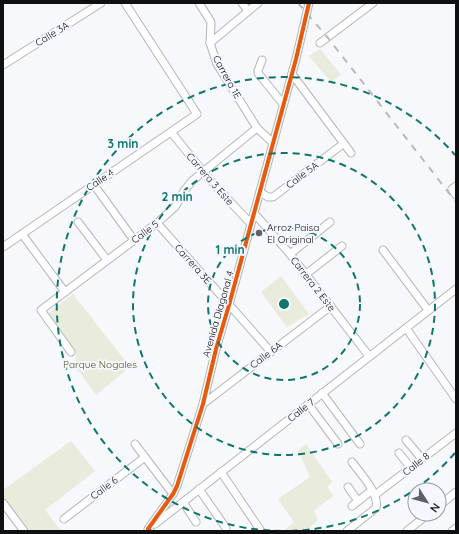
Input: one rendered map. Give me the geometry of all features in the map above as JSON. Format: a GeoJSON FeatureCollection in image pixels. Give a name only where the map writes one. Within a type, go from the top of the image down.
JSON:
{"type":"FeatureCollection","features":[{"type":"Feature","properties":{"kind":"street","name":"Calle 3A"},"geometry":{"type":"LineString","coordinates":[[3,65],[101,3]]}},
{"type":"Feature","properties":{"kind":"street","name":"Calle 4"},"geometry":{"type":"LineString","coordinates":[[3,247],[198,114],[125,3]]}},
{"type":"Feature","properties":{"kind":"street","name":"Carrera 1E"},"geometry":{"type":"LineString","coordinates":[[199,3],[210,22],[210,43],[217,64],[258,128],[273,143]]}},
{"type":"Feature","properties":{"kind":"street"},"geometry":{"type":"LineString","coordinates":[[242,3],[248,11]]}},
{"type":"Feature","properties":{"kind":"street"},"geometry":{"type":"LineString","coordinates":[[210,43],[258,3]]}},
{"type":"Feature","properties":{"kind":"street","name":"Avenida Diagonal 4"},"geometry":{"type":"LineString","coordinates":[[148,530],[177,486],[203,404],[216,349],[292,74],[309,3]]}},
{"type":"Feature","properties":{"kind":"street"},"geometry":{"type":"LineString","coordinates":[[320,44],[373,3]]}},
{"type":"Feature","properties":{"kind":"street"},"geometry":{"type":"LineString","coordinates":[[262,60],[258,71],[263,81],[283,104]]}},
{"type":"Feature","properties":{"kind":"street"},"geometry":{"type":"LineString","coordinates":[[292,74],[351,153]]}},
{"type":"Feature","properties":{"kind":"street","name":"Calle 5"},"geometry":{"type":"LineString","coordinates":[[71,352],[42,310],[157,223],[175,207],[184,191],[192,181],[258,128]]}},
{"type":"Feature","properties":{"kind":"street","name":"Carrera 3 Este"},"geometry":{"type":"LineString","coordinates":[[171,132],[203,171],[251,224]]}},
{"type":"Feature","properties":{"kind":"street","name":"Calle 5A"},"geometry":{"type":"LineString","coordinates":[[260,192],[268,197],[273,197],[343,144]]}},
{"type":"Feature","properties":{"kind":"street"},"geometry":{"type":"LineString","coordinates":[[94,185],[134,240]]}},
{"type":"Feature","properties":{"kind":"street","name":"Carrera 2 Este"},"geometry":{"type":"LineString","coordinates":[[254,212],[290,254],[369,356]]}},
{"type":"Feature","properties":{"kind":"street"},"geometry":{"type":"LineString","coordinates":[[78,222],[107,260]]}},
{"type":"Feature","properties":{"kind":"street"},"geometry":{"type":"LineString","coordinates":[[290,254],[330,222]]}},
{"type":"Feature","properties":{"kind":"street","name":"Carrera 3E"},"geometry":{"type":"LineString","coordinates":[[157,223],[271,352]]}},
{"type":"Feature","properties":{"kind":"street"},"geometry":{"type":"LineString","coordinates":[[22,234],[65,292]]}},
{"type":"Feature","properties":{"kind":"street"},"geometry":{"type":"LineString","coordinates":[[305,274],[342,246]]}},
{"type":"Feature","properties":{"kind":"street"},"geometry":{"type":"LineString","coordinates":[[383,250],[428,310]]}},
{"type":"Feature","properties":{"kind":"street","name":"Calle 7"},"geometry":{"type":"LineString","coordinates":[[148,530],[456,289]]}},
{"type":"Feature","properties":{"kind":"street","name":"Calle 6A"},"geometry":{"type":"LineString","coordinates":[[203,404],[330,306]]}},
{"type":"Feature","properties":{"kind":"street"},"geometry":{"type":"LineString","coordinates":[[406,328],[456,399]]}},
{"type":"Feature","properties":{"kind":"street"},"geometry":{"type":"LineString","coordinates":[[322,393],[360,444]]}},
{"type":"Feature","properties":{"kind":"street"},"geometry":{"type":"LineString","coordinates":[[308,404],[338,444]]}},
{"type":"Feature","properties":{"kind":"street","name":"Calle 8"},"geometry":{"type":"LineString","coordinates":[[352,506],[411,468],[456,433]]}},
{"type":"Feature","properties":{"kind":"street"},"geometry":{"type":"LineString","coordinates":[[406,440],[422,459]]}},
{"type":"Feature","properties":{"kind":"street"},"geometry":{"type":"LineString","coordinates":[[135,444],[173,494]]}},
{"type":"Feature","properties":{"kind":"street"},"geometry":{"type":"LineString","coordinates":[[399,453],[411,468]]}},
{"type":"Feature","properties":{"kind":"street","name":"Calle 6"},"geometry":{"type":"LineString","coordinates":[[64,519],[145,457]]}},
{"type":"Feature","properties":{"kind":"street"},"geometry":{"type":"LineString","coordinates":[[347,531],[376,508],[377,504],[374,492],[352,462]]}},
{"type":"Feature","properties":{"kind":"street"},"geometry":{"type":"LineString","coordinates":[[221,472],[261,531]]}},
{"type":"Feature","properties":{"kind":"street"},"geometry":{"type":"LineString","coordinates":[[177,486],[179,497],[184,501],[196,522]]}},
{"type":"Feature","properties":{"kind":"street"},"geometry":{"type":"LineString","coordinates":[[348,487],[358,501]]}},
{"type":"Feature","properties":{"kind":"street"},"geometry":{"type":"LineString","coordinates":[[199,489],[226,528]]}},
{"type":"Feature","properties":{"kind":"street"},"geometry":{"type":"LineString","coordinates":[[447,499],[456,492]]}},
{"type":"Feature","properties":{"kind":"street"},"geometry":{"type":"LineString","coordinates":[[3,504],[24,531]]}},
{"type":"Feature","properties":{"kind":"street"},"geometry":{"type":"LineString","coordinates":[[406,531],[418,522]]}},
{"type":"Feature","properties":{"kind":"street"},"geometry":{"type":"LineString","coordinates":[[452,531],[456,528]]}},
{"type":"Feature","properties":{"kind":"green space"},"geometry":{"type":"Polygon","coordinates":[[[320,49],[341,75],[331,82],[309,56],[320,49]]]}},
{"type":"Feature","properties":{"kind":"green space"},"geometry":{"type":"Polygon","coordinates":[[[281,276],[309,314],[287,327],[261,292],[281,276]]]}},
{"type":"Feature","properties":{"kind":"green space","name":"Parque Nogales"},"geometry":{"type":"Polygon","coordinates":[[[73,294],[130,367],[96,395],[75,366],[76,354],[47,314],[73,294]]]}},
{"type":"Feature","properties":{"kind":"green space"},"geometry":{"type":"Polygon","coordinates":[[[71,441],[95,471],[45,510],[61,531],[30,531],[3,498],[3,490],[71,441]]]}},
{"type":"Feature","properties":{"kind":"green space"},"geometry":{"type":"Polygon","coordinates":[[[306,444],[332,482],[327,487],[333,496],[314,511],[318,520],[306,531],[283,531],[294,522],[278,499],[310,477],[298,450],[306,444]]]}},
{"type":"Feature","properties":{"kind":"railway"},"geometry":{"type":"LineString","coordinates":[[298,3],[328,38],[456,202]]}},
{"type":"Feature","properties":{"kind":"cycle path"},"geometry":{"type":"LineString","coordinates":[[150,531],[148,529],[177,486],[203,404],[216,349],[296,59],[309,3]]}},
{"type":"Feature","properties":{"kind":"place","name":"Arroz Paisa El Original"},"geometry":{"type":"Point","coordinates":[259,233]}}]}
